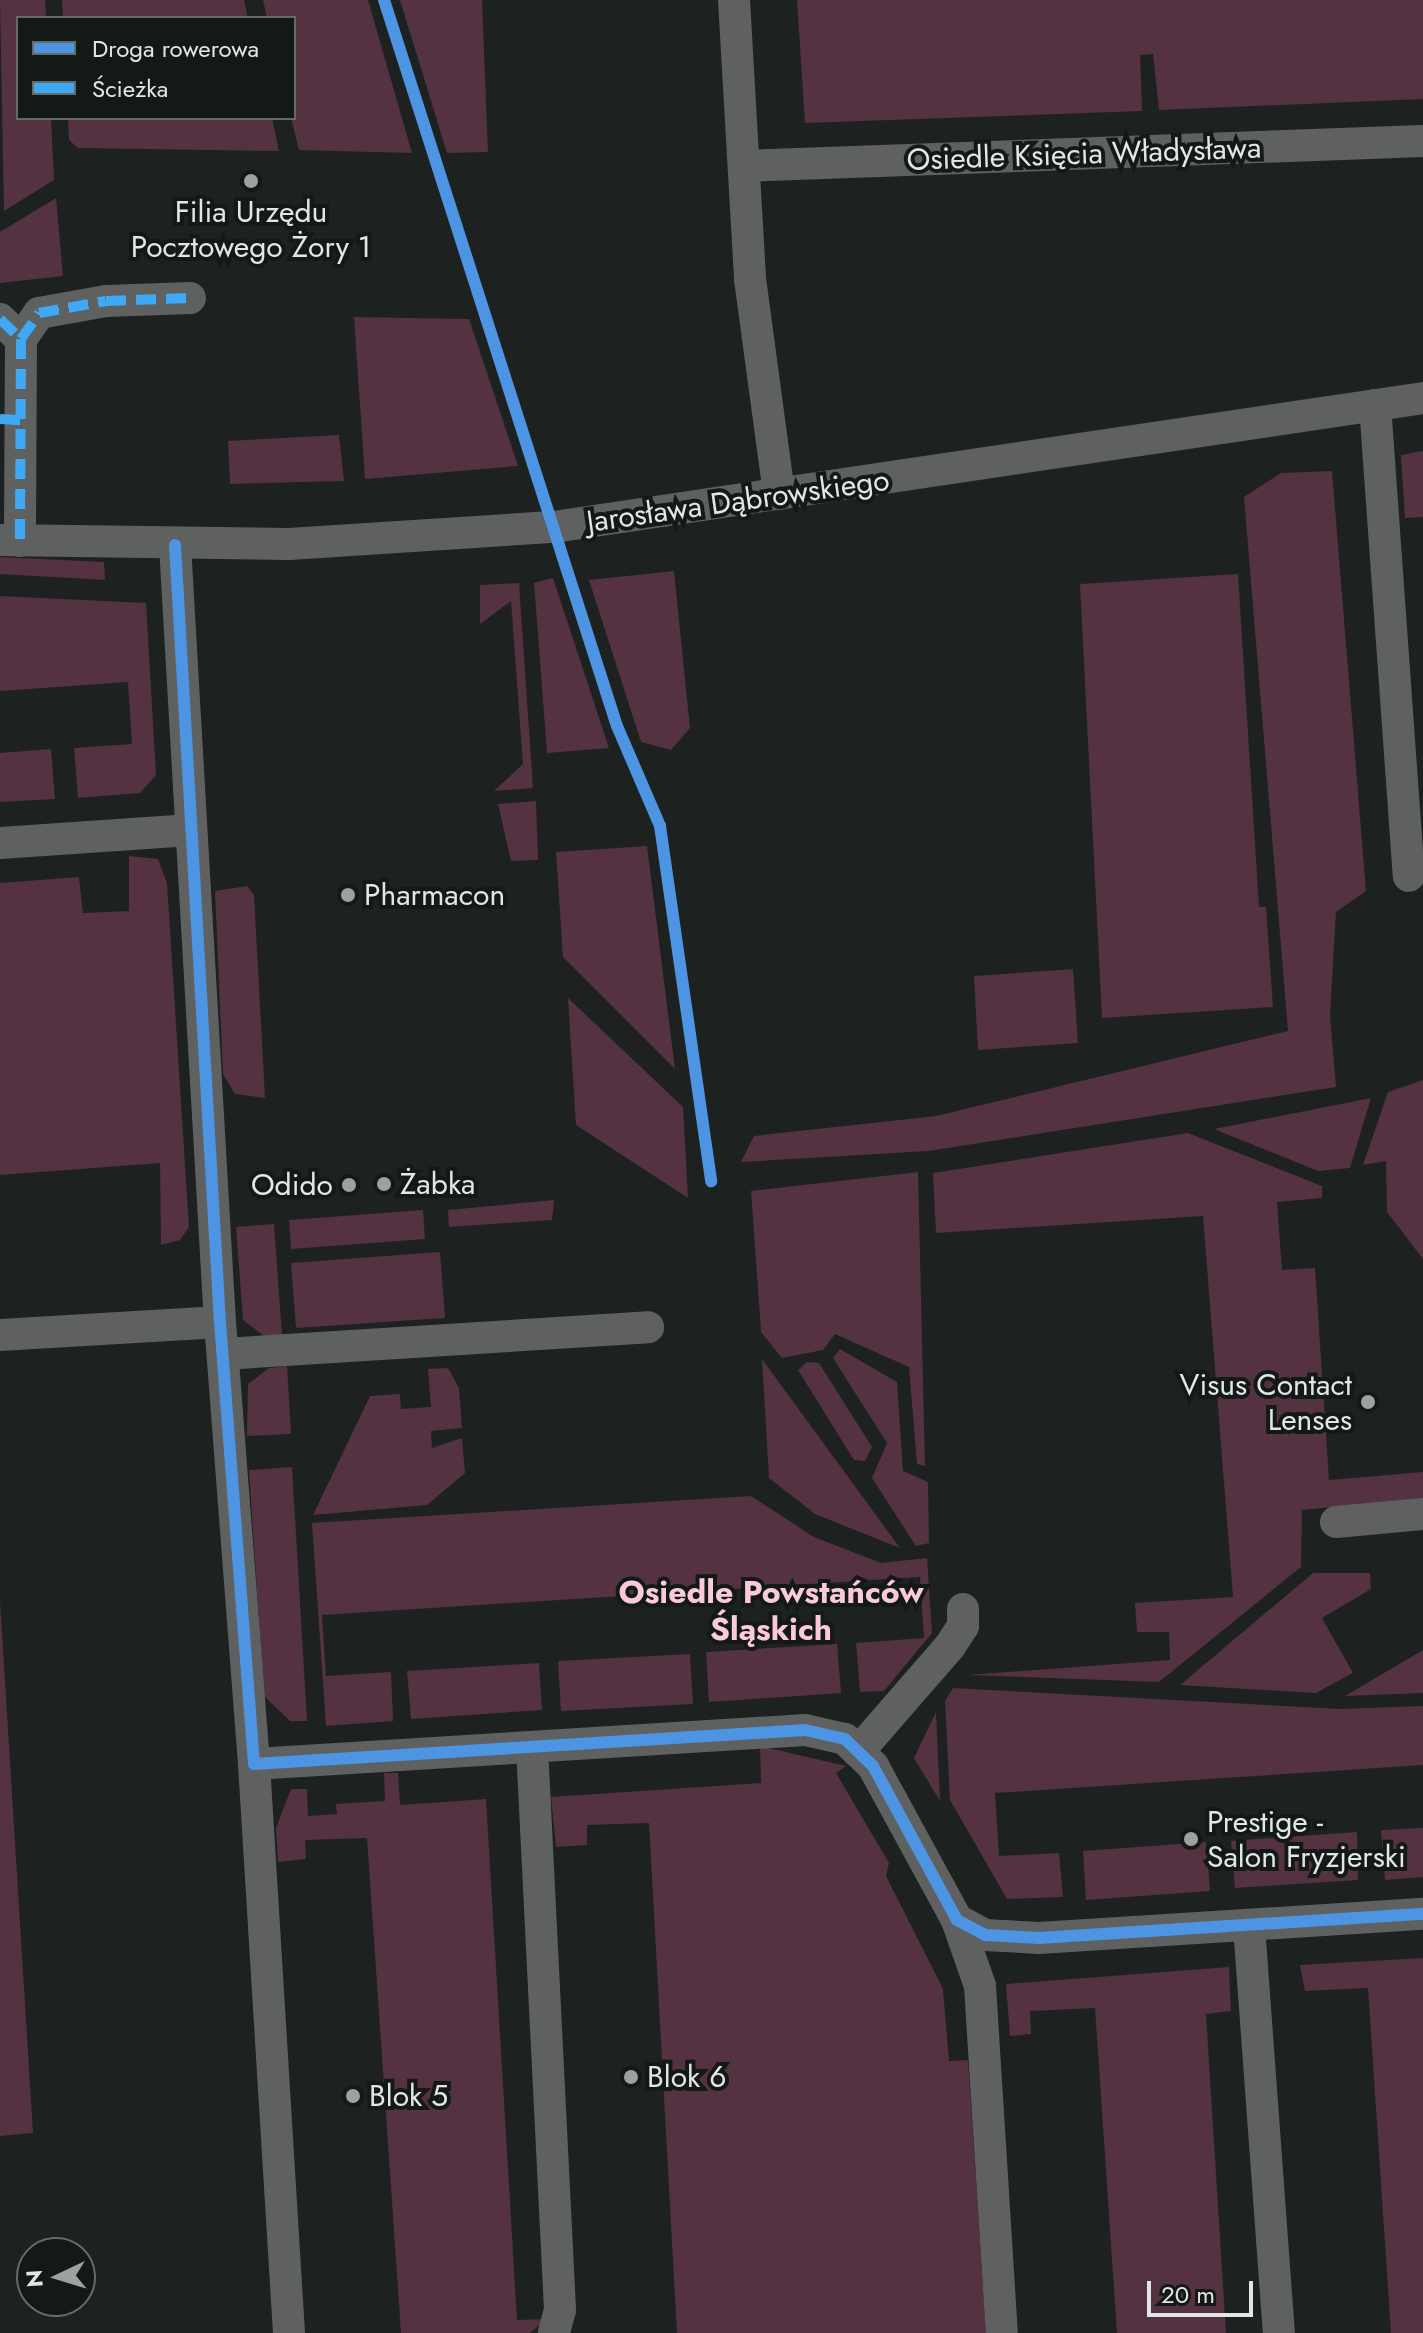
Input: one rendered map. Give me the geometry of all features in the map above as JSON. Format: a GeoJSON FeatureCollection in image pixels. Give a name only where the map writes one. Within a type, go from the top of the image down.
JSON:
{"type":"FeatureCollection","features":[{"type":"Feature","properties":{"kind":"street"},"geometry":{"type":"LineString","coordinates":[[734,0],[750,279],[779,494]]}},
{"type":"Feature","properties":{"kind":"street","name":"Osiedle Księcia Władysława"},"geometry":{"type":"LineString","coordinates":[[744,166],[1423,141]]}},
{"type":"Feature","properties":{"kind":"street"},"geometry":{"type":"LineString","coordinates":[[10,541],[11,329],[39,313],[106,301],[190,298]]}},
{"type":"Feature","properties":{"kind":"street","name":"Jarosława Dąbrowskiego"},"geometry":{"type":"LineString","coordinates":[[10,541],[175,545],[473,534],[779,494],[1423,398]]}},
{"type":"Feature","properties":{"kind":"street"},"geometry":{"type":"LineString","coordinates":[[1375,405],[1409,876]]}},
{"type":"Feature","properties":{"kind":"street"},"geometry":{"type":"LineString","coordinates":[[175,545],[220,1322],[254,1764],[289,2333]]}},
{"type":"Feature","properties":{"kind":"street"},"geometry":{"type":"LineString","coordinates":[[0,843],[191,830]]}},
{"type":"Feature","properties":{"kind":"street"},"geometry":{"type":"LineString","coordinates":[[0,1335],[220,1322]]}},
{"type":"Feature","properties":{"kind":"street"},"geometry":{"type":"LineString","coordinates":[[223,1354],[648,1327]]}},
{"type":"Feature","properties":{"kind":"street"},"geometry":{"type":"LineString","coordinates":[[1336,1522],[1423,1514]]}},
{"type":"Feature","properties":{"kind":"street"},"geometry":{"type":"LineString","coordinates":[[858,1752],[950,1646],[963,1626],[963,1609]]}},
{"type":"Feature","properties":{"kind":"street"},"geometry":{"type":"LineString","coordinates":[[254,1764],[805,1730],[845,1739],[873,1766],[957,1920],[980,1986],[1002,2333]]}},
{"type":"Feature","properties":{"kind":"street"},"geometry":{"type":"LineString","coordinates":[[532,1747],[560,2310],[554,2333]]}},
{"type":"Feature","properties":{"kind":"street"},"geometry":{"type":"LineString","coordinates":[[957,1920],[985,1935],[1039,1938],[1423,1914]]}},
{"type":"Feature","properties":{"kind":"street"},"geometry":{"type":"LineString","coordinates":[[1249,1926],[1279,2333]]}},
{"type":"Feature","properties":{"kind":"shaded area"},"geometry":{"type":"Polygon","coordinates":[[[0,0],[45,0],[46,16],[16,16],[16,120],[51,120],[54,180],[4,211],[0,0]]]}},
{"type":"Feature","properties":{"kind":"shaded area"},"geometry":{"type":"Polygon","coordinates":[[[62,0],[244,0],[248,16],[63,16],[62,0]]]}},
{"type":"Feature","properties":{"kind":"shaded area"},"geometry":{"type":"Polygon","coordinates":[[[263,0],[368,0],[412,153],[299,150],[292,120],[296,120],[296,16],[267,16],[263,0]]]}},
{"type":"Feature","properties":{"kind":"shaded area"},"geometry":{"type":"Polygon","coordinates":[[[400,0],[482,0],[488,152],[447,153],[400,0]]]}},
{"type":"Feature","properties":{"kind":"shaded area"},"geometry":{"type":"Polygon","coordinates":[[[797,0],[1423,0],[1423,99],[1159,110],[1153,54],[1140,55],[1142,111],[805,123],[797,0]]]}},
{"type":"Feature","properties":{"kind":"shaded area"},"geometry":{"type":"Polygon","coordinates":[[[68,120],[272,120],[279,151],[78,148],[69,140],[68,120]]]}},
{"type":"Feature","properties":{"kind":"shaded area"},"geometry":{"type":"Polygon","coordinates":[[[56,198],[63,276],[0,283],[0,232],[56,198]]]}},
{"type":"Feature","properties":{"kind":"shaded area"},"geometry":{"type":"Polygon","coordinates":[[[354,317],[469,319],[518,466],[365,479],[354,317]]]}},
{"type":"Feature","properties":{"kind":"shaded area"},"geometry":{"type":"Polygon","coordinates":[[[339,435],[344,481],[230,484],[228,441],[339,435]]]}},
{"type":"Feature","properties":{"kind":"shaded area"},"geometry":{"type":"Polygon","coordinates":[[[1423,451],[1423,517],[1405,518],[1401,455],[1423,451]]]}},
{"type":"Feature","properties":{"kind":"shaded area"},"geometry":{"type":"Polygon","coordinates":[[[1332,471],[1366,891],[1336,912],[1330,1015],[1336,1087],[928,1151],[741,1162],[754,1136],[936,1116],[1288,1031],[1244,497],[1281,473],[1332,471]]]}},
{"type":"Feature","properties":{"kind":"shaded area"},"geometry":{"type":"Polygon","coordinates":[[[0,557],[104,562],[105,580],[0,574],[0,557]]]}},
{"type":"Feature","properties":{"kind":"shaded area"},"geometry":{"type":"Polygon","coordinates":[[[674,571],[690,728],[671,750],[641,742],[589,580],[674,571]]]}},
{"type":"Feature","properties":{"kind":"shaded area"},"geometry":{"type":"Polygon","coordinates":[[[1238,574],[1259,907],[1266,907],[1273,1007],[1102,1018],[1080,584],[1238,574]]]}},
{"type":"Feature","properties":{"kind":"shaded area"},"geometry":{"type":"Polygon","coordinates":[[[553,578],[609,748],[547,753],[534,583],[553,578]]]}},
{"type":"Feature","properties":{"kind":"shaded area"},"geometry":{"type":"Polygon","coordinates":[[[519,583],[533,788],[494,791],[523,764],[511,601],[480,624],[480,585],[519,583]]]}},
{"type":"Feature","properties":{"kind":"shaded area"},"geometry":{"type":"Polygon","coordinates":[[[0,596],[146,603],[156,775],[140,793],[78,798],[74,748],[132,744],[128,682],[0,691],[0,596]]]}},
{"type":"Feature","properties":{"kind":"shaded area"},"geometry":{"type":"Polygon","coordinates":[[[51,749],[55,799],[0,802],[0,753],[51,749]]]}},
{"type":"Feature","properties":{"kind":"shaded area"},"geometry":{"type":"Polygon","coordinates":[[[536,801],[538,860],[511,861],[498,804],[536,801]]]}},
{"type":"Feature","properties":{"kind":"shaded area"},"geometry":{"type":"Polygon","coordinates":[[[647,846],[675,1069],[563,957],[556,852],[647,846]]]}},
{"type":"Feature","properties":{"kind":"shaded area"},"geometry":{"type":"Polygon","coordinates":[[[129,856],[158,859],[167,883],[189,1227],[180,1240],[161,1245],[160,1163],[0,1175],[0,883],[79,877],[83,913],[129,911],[129,856]]]}},
{"type":"Feature","properties":{"kind":"shaded area"},"geometry":{"type":"Polygon","coordinates":[[[247,886],[254,895],[265,1098],[235,1094],[223,1074],[215,891],[247,886]]]}},
{"type":"Feature","properties":{"kind":"shaded area"},"geometry":{"type":"Polygon","coordinates":[[[1073,969],[1078,1043],[978,1050],[974,976],[1073,969]]]}},
{"type":"Feature","properties":{"kind":"shaded area"},"geometry":{"type":"Polygon","coordinates":[[[568,998],[683,1107],[688,1198],[576,1125],[568,998]]]}},
{"type":"Feature","properties":{"kind":"shaded area"},"geometry":{"type":"Polygon","coordinates":[[[1423,1080],[1423,1259],[1387,1212],[1386,1161],[1363,1165],[1388,1092],[1423,1080]]]}},
{"type":"Feature","properties":{"kind":"shaded area"},"geometry":{"type":"Polygon","coordinates":[[[1371,1098],[1350,1168],[1318,1171],[1214,1129],[1371,1098]]]}},
{"type":"Feature","properties":{"kind":"shaded area"},"geometry":{"type":"Polygon","coordinates":[[[1188,1133],[1322,1186],[1322,1198],[1277,1202],[1282,1270],[1315,1268],[1329,1480],[1423,1472],[1423,1498],[1302,1510],[1301,1567],[1159,1682],[967,1675],[1170,1660],[1169,1632],[1137,1632],[1135,1603],[1233,1597],[1203,1216],[936,1233],[933,1173],[1188,1133]]]}},
{"type":"Feature","properties":{"kind":"shaded area"},"geometry":{"type":"Polygon","coordinates":[[[918,1172],[925,1466],[917,1464],[909,1367],[835,1334],[823,1350],[782,1358],[761,1332],[751,1191],[918,1172]]]}},
{"type":"Feature","properties":{"kind":"shaded area"},"geometry":{"type":"Polygon","coordinates":[[[554,1200],[552,1220],[449,1227],[448,1210],[554,1200]]]}},
{"type":"Feature","properties":{"kind":"shaded area"},"geometry":{"type":"Polygon","coordinates":[[[423,1210],[425,1239],[291,1249],[289,1220],[423,1210]]]}},
{"type":"Feature","properties":{"kind":"shaded area"},"geometry":{"type":"Polygon","coordinates":[[[274,1224],[282,1335],[264,1336],[243,1320],[236,1227],[274,1224]]]}},
{"type":"Feature","properties":{"kind":"shaded area"},"geometry":{"type":"Polygon","coordinates":[[[440,1252],[445,1318],[296,1328],[291,1263],[440,1252]]]}},
{"type":"Feature","properties":{"kind":"shaded area"},"geometry":{"type":"Polygon","coordinates":[[[840,1349],[897,1382],[903,1471],[928,1482],[929,1543],[916,1546],[872,1478],[887,1443],[833,1358],[840,1349]]]}},
{"type":"Feature","properties":{"kind":"shaded area"},"geometry":{"type":"Polygon","coordinates":[[[762,1359],[900,1548],[815,1514],[769,1478],[762,1359]]]}},
{"type":"Feature","properties":{"kind":"shaded area"},"geometry":{"type":"Polygon","coordinates":[[[807,1362],[819,1363],[872,1447],[865,1461],[854,1460],[798,1370],[807,1362]]]}},
{"type":"Feature","properties":{"kind":"shaded area"},"geometry":{"type":"Polygon","coordinates":[[[287,1366],[291,1434],[247,1436],[248,1384],[269,1368],[287,1366]]]}},
{"type":"Feature","properties":{"kind":"shaded area"},"geometry":{"type":"Polygon","coordinates":[[[448,1368],[459,1388],[462,1428],[431,1431],[432,1448],[462,1438],[465,1473],[427,1505],[313,1515],[370,1396],[400,1394],[401,1409],[431,1407],[428,1369],[448,1368]]]}},
{"type":"Feature","properties":{"kind":"shaded area"},"geometry":{"type":"Polygon","coordinates":[[[292,1467],[307,1721],[290,1721],[264,1696],[249,1470],[292,1467]]]}},
{"type":"Feature","properties":{"kind":"shaded area"},"geometry":{"type":"Polygon","coordinates":[[[751,1496],[814,1537],[881,1563],[927,1558],[932,1633],[884,1691],[860,1692],[856,1643],[924,1638],[920,1577],[322,1615],[326,1676],[391,1672],[393,1721],[326,1726],[312,1523],[751,1496]]]}},
{"type":"Feature","properties":{"kind":"shaded area"},"geometry":{"type":"Polygon","coordinates":[[[1313,1573],[1370,1573],[1371,1589],[1322,1618],[1353,1673],[1316,1693],[1180,1685],[1313,1573]]]}},
{"type":"Feature","properties":{"kind":"shaded area"},"geometry":{"type":"Polygon","coordinates":[[[0,1601],[33,2133],[0,2136],[0,1601]]]}},
{"type":"Feature","properties":{"kind":"shaded area"},"geometry":{"type":"Polygon","coordinates":[[[837,1644],[841,1693],[709,1702],[706,1652],[837,1644]]]}},
{"type":"Feature","properties":{"kind":"shaded area"},"geometry":{"type":"Polygon","coordinates":[[[1423,1650],[1423,1693],[1345,1696],[1423,1650]]]}},
{"type":"Feature","properties":{"kind":"shaded area"},"geometry":{"type":"Polygon","coordinates":[[[690,1654],[693,1704],[561,1711],[558,1661],[690,1654]]]}},
{"type":"Feature","properties":{"kind":"shaded area"},"geometry":{"type":"Polygon","coordinates":[[[539,1663],[542,1710],[411,1719],[407,1671],[539,1663]]]}},
{"type":"Feature","properties":{"kind":"shaded area"},"geometry":{"type":"Polygon","coordinates":[[[953,1688],[1340,1709],[1423,1706],[1423,1765],[995,1793],[999,1856],[1059,1853],[1063,1897],[1007,1899],[950,1800],[945,1701],[953,1688]]]}},
{"type":"Feature","properties":{"kind":"shaded area"},"geometry":{"type":"Polygon","coordinates":[[[936,1712],[940,1801],[914,1758],[936,1712]]]}},
{"type":"Feature","properties":{"kind":"shaded area"},"geometry":{"type":"Polygon","coordinates":[[[760,1746],[846,1766],[836,1773],[889,1863],[886,1876],[943,1989],[949,2061],[968,2060],[986,2333],[677,2333],[649,1823],[587,1825],[587,1845],[556,1847],[551,1797],[761,1783],[760,1746]]]}},
{"type":"Feature","properties":{"kind":"shaded area"},"geometry":{"type":"Polygon","coordinates":[[[384,1773],[398,1773],[400,1805],[486,1799],[517,2320],[546,2319],[530,2333],[401,2333],[367,1838],[305,1840],[306,1859],[278,1862],[276,1828],[291,1789],[307,1789],[308,1816],[337,1814],[336,1804],[385,1801],[384,1773]]]}},
{"type":"Feature","properties":{"kind":"shaded area"},"geometry":{"type":"Polygon","coordinates":[[[1423,1828],[1423,1877],[1385,1880],[1381,1830],[1423,1828]]]}},
{"type":"Feature","properties":{"kind":"shaded area"},"geometry":{"type":"Polygon","coordinates":[[[1357,1832],[1358,1880],[1235,1888],[1231,1841],[1357,1832]]]}},
{"type":"Feature","properties":{"kind":"shaded area"},"geometry":{"type":"Polygon","coordinates":[[[1206,1842],[1210,1891],[1086,1900],[1083,1851],[1206,1842]]]}},
{"type":"Feature","properties":{"kind":"shaded area"},"geometry":{"type":"Polygon","coordinates":[[[1423,1958],[1423,2333],[1391,2333],[1368,1988],[1305,1991],[1300,1965],[1423,1958]]]}},
{"type":"Feature","properties":{"kind":"shaded area"},"geometry":{"type":"Polygon","coordinates":[[[1229,1967],[1231,2011],[1206,2014],[1226,2333],[1117,2333],[1095,2008],[1030,2011],[1031,2034],[1010,2036],[1006,1984],[1229,1967]]]}},
{"type":"Feature","properties":{"kind":"marked path"},"geometry":{"type":"LineString","coordinates":[[21,339],[39,313],[106,301],[190,298]]}},
{"type":"Feature","properties":{"kind":"marked path"},"geometry":{"type":"LineString","coordinates":[[0,319],[21,339],[20,541]]}},
{"type":"Feature","properties":{"kind":"marked path"},"geometry":{"type":"LineString","coordinates":[[0,419],[22,420]]}},
{"type":"Feature","properties":{"kind":"cycle path"},"geometry":{"type":"LineString","coordinates":[[384,0],[617,726],[660,826],[711,1181]]}},
{"type":"Feature","properties":{"kind":"cycle path"},"geometry":{"type":"LineString","coordinates":[[175,545],[220,1322],[254,1764],[805,1730],[845,1739],[873,1766],[957,1920],[985,1935],[1039,1938],[1423,1914]]}},
{"type":"Feature","properties":{"kind":"place","name":"Filia Urzędu Pocztowego Żory 1"},"geometry":{"type":"Point","coordinates":[251,181]}},
{"type":"Feature","properties":{"kind":"place","name":"Pharmacon"},"geometry":{"type":"Point","coordinates":[348,895]}},
{"type":"Feature","properties":{"kind":"place","name":"Żabka"},"geometry":{"type":"Point","coordinates":[384,1184]}},
{"type":"Feature","properties":{"kind":"place","name":"Odido"},"geometry":{"type":"Point","coordinates":[349,1185]}},
{"type":"Feature","properties":{"kind":"place","name":"Visus Contact Lenses"},"geometry":{"type":"Point","coordinates":[1368,1402]}},
{"type":"Feature","properties":{"kind":"place","name":"Prestige - Salon Fryzjerski"},"geometry":{"type":"Point","coordinates":[1191,1839]}},
{"type":"Feature","properties":{"kind":"place","name":"Blok 6"},"geometry":{"type":"Point","coordinates":[631,2077]}},
{"type":"Feature","properties":{"kind":"place","name":"Blok 5"},"geometry":{"type":"Point","coordinates":[353,2096]}},
{"type":"Feature","properties":{"kind":"district","name":"Osiedle Powstańców Śląskich"},"geometry":{"type":"Point","coordinates":[771,1612]}}]}
